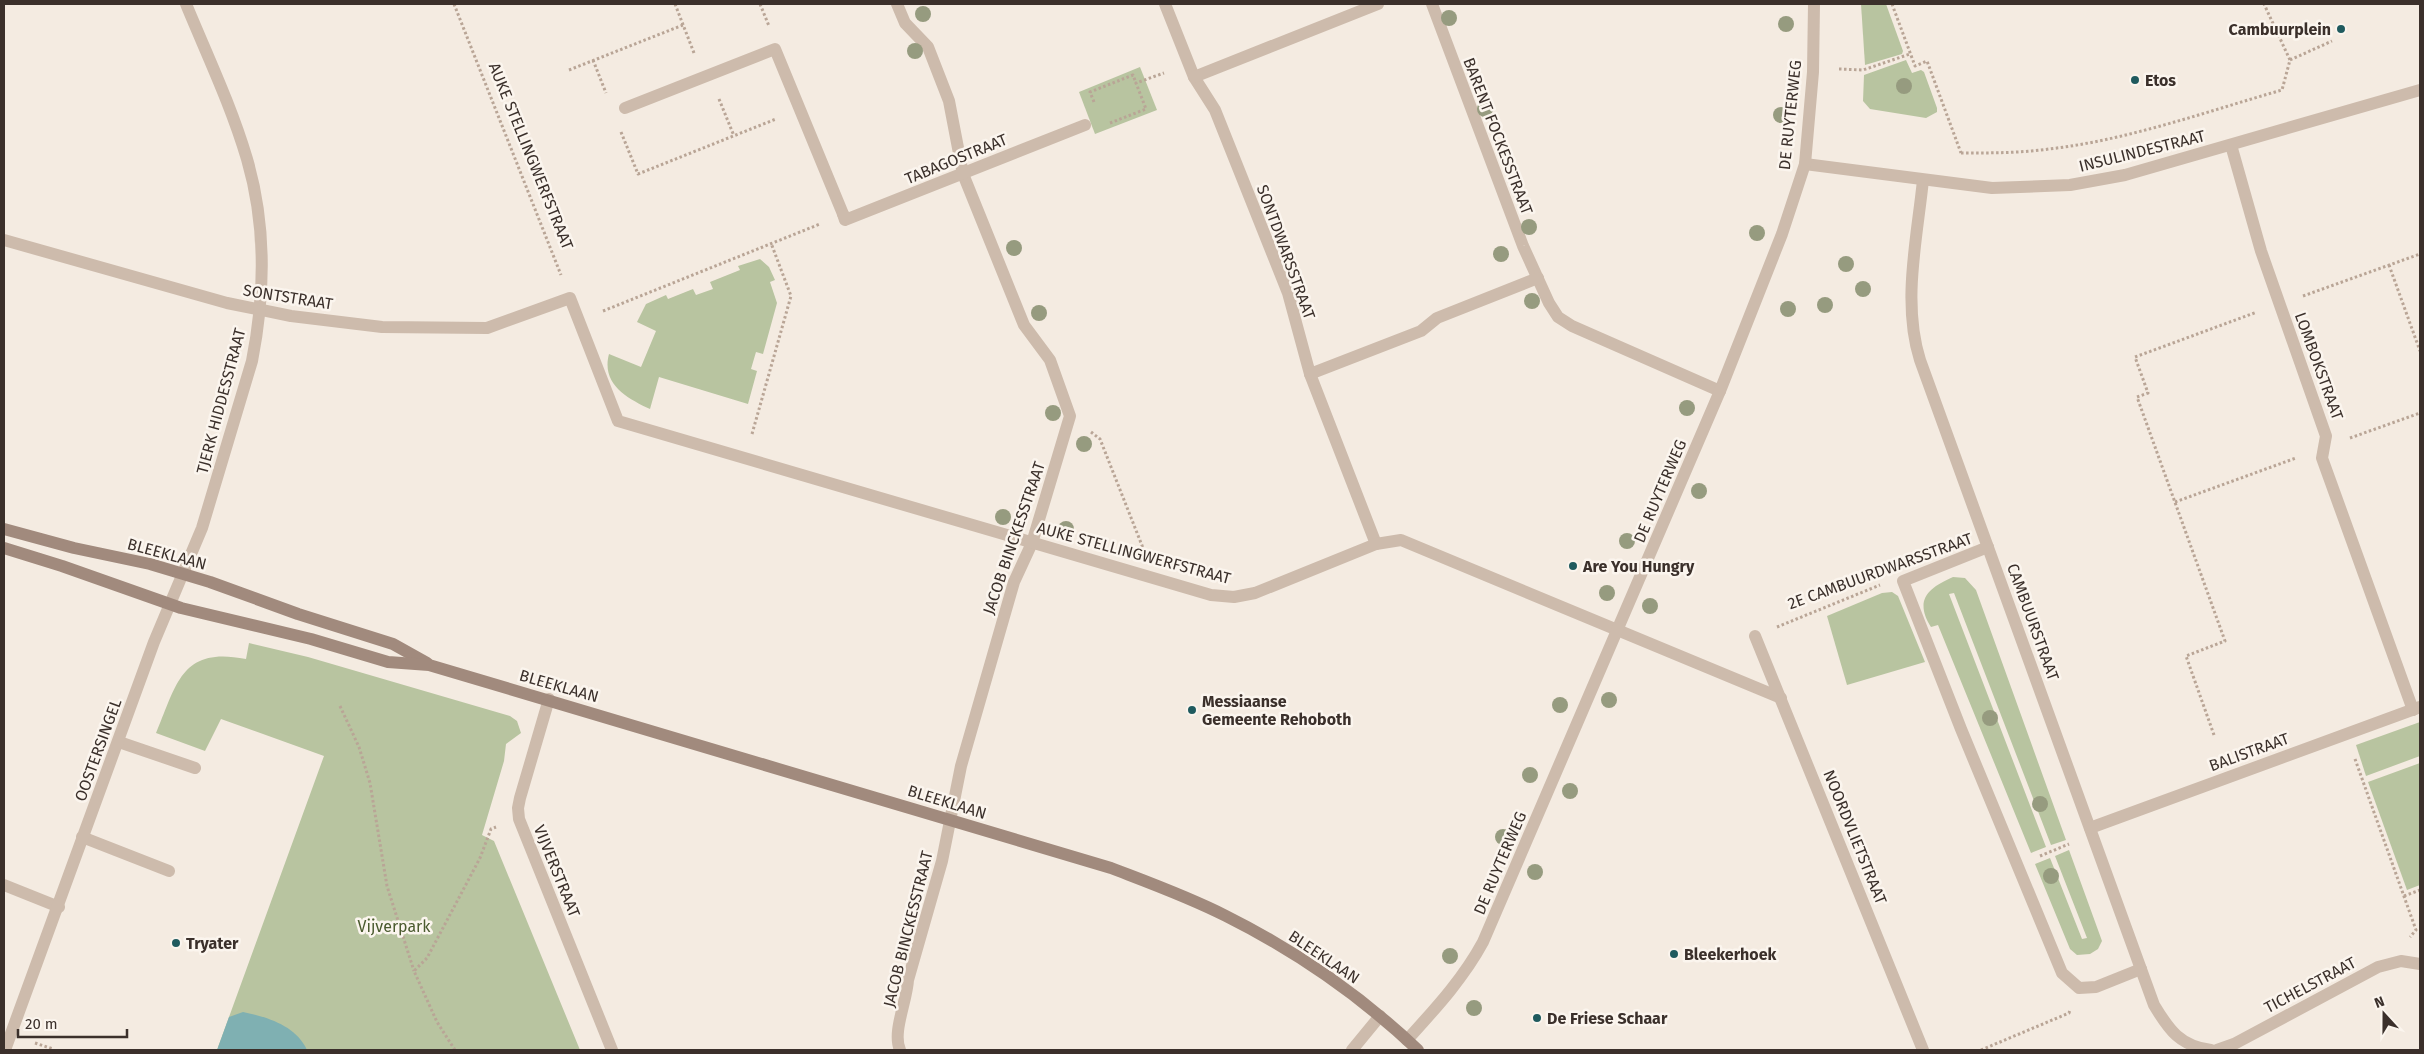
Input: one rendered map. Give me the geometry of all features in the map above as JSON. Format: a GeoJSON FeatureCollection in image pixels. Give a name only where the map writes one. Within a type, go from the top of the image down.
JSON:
{"type":"FeatureCollection","features":[{"type":"Feature","properties":{"kind":"street","name":"TJERK HIDDESSTRAAT"},"geometry":{"type":"LineString","coordinates":[[170,604],[202,528],[233,428],[252,361],[260,311],[261,240],[258,209],[247,160],[230,110],[186,4]]}},
{"type":"Feature","properties":{"kind":"street"},"geometry":{"type":"LineString","coordinates":[[897,4],[904,23],[928,47],[950,100],[963,174],[1024,325],[1050,360],[1070,416]]}},
{"type":"Feature","properties":{"kind":"street","name":"SONTDWARSSTRAAT"},"geometry":{"type":"LineString","coordinates":[[1165,4],[1194,77],[1215,110],[1288,293],[1310,374],[1376,544]]}},
{"type":"Feature","properties":{"kind":"street"},"geometry":{"type":"LineString","coordinates":[[1194,77],[1378,4]]}},
{"type":"Feature","properties":{"kind":"street","name":"BARENT FOCKESSTRAAT"},"geometry":{"type":"LineString","coordinates":[[1432,4],[1523,246],[1558,317],[1572,326],[1720,391]]}},
{"type":"Feature","properties":{"kind":"street","name":"DE RUYTERWEG"},"geometry":{"type":"LineString","coordinates":[[1407,1040],[1460,979],[1483,942],[1720,391],[1782,234],[1805,164],[1813,68],[1814,4]]}},
{"type":"Feature","properties":{"kind":"street"},"geometry":{"type":"LineString","coordinates":[[625,108],[775,49],[843,214]]}},
{"type":"Feature","properties":{"kind":"street","name":"INSULINDESTRAAT"},"geometry":{"type":"LineString","coordinates":[[1805,164],[1960,184],[2017,188],[2070,185],[2125,175],[2420,90]]}},
{"type":"Feature","properties":{"kind":"street","name":"TABAGOSTRAAT"},"geometry":{"type":"LineString","coordinates":[[843,214],[845,220],[1085,125]]}},
{"type":"Feature","properties":{"kind":"street","name":"LOMBOKSTRAAT"},"geometry":{"type":"LineString","coordinates":[[2231,145],[2261,252],[2326,436],[2322,458],[2417,709]]}},
{"type":"Feature","properties":{"kind":"street","name":"CAMBUURSTRAAT"},"geometry":{"type":"LineString","coordinates":[[1923,180],[1912,290],[1911,321],[1914,341],[2154,1005],[2168,1029],[2183,1041],[2205,1049]]}},
{"type":"Feature","properties":{"kind":"street","name":"SONTSTRAAT"},"geometry":{"type":"LineString","coordinates":[[4,240],[104,270],[260,311],[382,327],[487,328],[570,298]]}},
{"type":"Feature","properties":{"kind":"street"},"geometry":{"type":"LineString","coordinates":[[1310,374],[1420,331],[1437,318],[1538,278]]}},
{"type":"Feature","properties":{"kind":"street","name":"AUKE STELLINGWERFSTRAAT"},"geometry":{"type":"LineString","coordinates":[[570,298],[618,421],[1211,595],[1234,597],[1255,593],[1376,544],[1401,540],[1617,631]]}},
{"type":"Feature","properties":{"kind":"street","name":"JACOB BINCKESSTRAAT"},"geometry":{"type":"LineString","coordinates":[[900,1050],[896,1040],[908,996],[908,980],[942,861],[961,766],[1014,582],[1032,543],[1070,416]]}},
{"type":"Feature","properties":{"kind":"street","name":"BLEEKLAAN"},"geometry":{"type":"LineString","coordinates":[[4,529],[183,574],[393,644],[429,665]]}},
{"type":"Feature","properties":{"kind":"street","name":"2E CAMBUURDWARSSTRAAT"},"geometry":{"type":"LineString","coordinates":[[1903,582],[1988,547]]}},
{"type":"Feature","properties":{"kind":"street","name":"BLEEKLAAN"},"geometry":{"type":"LineString","coordinates":[[4,548],[170,604],[311,639],[388,662],[429,665],[1111,868],[1177,893],[1227,916],[1309,963],[1380,1016],[1418,1050]]}},
{"type":"Feature","properties":{"kind":"street"},"geometry":{"type":"LineString","coordinates":[[1903,582],[2016,865],[2062,973],[2079,988],[2096,987],[2141,969]]}},
{"type":"Feature","properties":{"kind":"street","name":"OOSTERSINGEL"},"geometry":{"type":"LineString","coordinates":[[5,1050],[154,642],[170,604]]}},
{"type":"Feature","properties":{"kind":"street"},"geometry":{"type":"LineString","coordinates":[[1617,631],[1780,698]]}},
{"type":"Feature","properties":{"kind":"street","name":"NOORDVLIETSTRAAT"},"geometry":{"type":"LineString","coordinates":[[1755,636],[1923,1050]]}},
{"type":"Feature","properties":{"kind":"street","name":"VIJVERSTRAAT"},"geometry":{"type":"LineString","coordinates":[[549,700],[520,798],[518,808],[519,819],[612,1050]]}},
{"type":"Feature","properties":{"kind":"street","name":"BALISTRAAT"},"geometry":{"type":"LineString","coordinates":[[2091,832],[2417,709]]}},
{"type":"Feature","properties":{"kind":"street"},"geometry":{"type":"LineString","coordinates":[[119,742],[195,768]]}},
{"type":"Feature","properties":{"kind":"street"},"geometry":{"type":"LineString","coordinates":[[82,837],[169,871]]}},
{"type":"Feature","properties":{"kind":"street"},"geometry":{"type":"LineString","coordinates":[[4,885],[58,907]]}},
{"type":"Feature","properties":{"kind":"street"},"geometry":{"type":"LineString","coordinates":[[2390,962],[2402,961],[2420,964]]}},
{"type":"Feature","properties":{"kind":"street","name":"TICHELSTRAAT"},"geometry":{"type":"LineString","coordinates":[[2217,1050],[2234,1044],[2390,962]]}},
{"type":"Feature","properties":{"kind":"street"},"geometry":{"type":"LineString","coordinates":[[1352,1050],[1380,1016]]}},
{"type":"Feature","properties":{"kind":"path","name":"AUKE STELLINGWERFSTRAAT"},"geometry":{"type":"LineString","coordinates":[[454,4],[570,298]]}},
{"type":"Feature","properties":{"kind":"path"},"geometry":{"type":"LineString","coordinates":[[675,4],[734,136]]}},
{"type":"Feature","properties":{"kind":"path"},"geometry":{"type":"LineString","coordinates":[[1892,4],[1915,66],[1927,61],[1961,153],[1960,184]]}},
{"type":"Feature","properties":{"kind":"path"},"geometry":{"type":"LineString","coordinates":[[1961,153],[2025,151],[2100,141],[2282,90],[2290,60],[2264,4]]}},
{"type":"Feature","properties":{"kind":"path"},"geometry":{"type":"LineString","coordinates":[[569,70],[683,24]]}},
{"type":"Feature","properties":{"kind":"path"},"geometry":{"type":"LineString","coordinates":[[2290,60],[2332,41]]}},
{"type":"Feature","properties":{"kind":"path"},"geometry":{"type":"LineString","coordinates":[[1813,68],[1863,70],[1910,54]]}},
{"type":"Feature","properties":{"kind":"path"},"geometry":{"type":"LineString","coordinates":[[593,60],[607,95]]}},
{"type":"Feature","properties":{"kind":"path"},"geometry":{"type":"LineString","coordinates":[[1136,83],[1188,64]]}},
{"type":"Feature","properties":{"kind":"path"},"geometry":{"type":"LineString","coordinates":[[1133,75],[1146,109],[1103,126],[1100,119],[1090,92],[1133,75]]}},
{"type":"Feature","properties":{"kind":"path"},"geometry":{"type":"LineString","coordinates":[[621,130],[638,174],[800,110]]}},
{"type":"Feature","properties":{"kind":"path"},"geometry":{"type":"LineString","coordinates":[[1085,125],[1100,119]]}},
{"type":"Feature","properties":{"kind":"path"},"geometry":{"type":"LineString","coordinates":[[579,321],[843,214]]}},
{"type":"Feature","properties":{"kind":"path"},"geometry":{"type":"LineString","coordinates":[[745,458],[792,296],[771,243]]}},
{"type":"Feature","properties":{"kind":"path"},"geometry":{"type":"LineString","coordinates":[[2299,297],[2420,254]]}},
{"type":"Feature","properties":{"kind":"path"},"geometry":{"type":"LineString","coordinates":[[2389,265],[2420,351]]}},
{"type":"Feature","properties":{"kind":"path"},"geometry":{"type":"LineString","coordinates":[[2214,735],[2186,656],[2225,642],[2137,397],[2148,393],[2135,357],[2252,314]]}},
{"type":"Feature","properties":{"kind":"path"},"geometry":{"type":"LineString","coordinates":[[2342,440],[2420,413]]}},
{"type":"Feature","properties":{"kind":"path"},"geometry":{"type":"LineString","coordinates":[[1070,416],[1100,439],[1156,579]]}},
{"type":"Feature","properties":{"kind":"path"},"geometry":{"type":"LineString","coordinates":[[2175,502],[2298,457]]}},
{"type":"Feature","properties":{"kind":"path","name":"2E CAMBUURDWARSSTRAAT"},"geometry":{"type":"LineString","coordinates":[[1755,636],[1885,583],[1903,582]]}},
{"type":"Feature","properties":{"kind":"path"},"geometry":{"type":"LineString","coordinates":[[340,706],[359,747],[370,784],[387,886],[414,971],[437,1022],[455,1050]]}},
{"type":"Feature","properties":{"kind":"path"},"geometry":{"type":"LineString","coordinates":[[2346,735],[2416,930],[2390,962]]}},
{"type":"Feature","properties":{"kind":"path"},"geometry":{"type":"LineString","coordinates":[[414,971],[427,958],[472,874],[491,829],[519,819]]}},
{"type":"Feature","properties":{"kind":"path"},"geometry":{"type":"LineString","coordinates":[[2016,865],[2091,832]]}},
{"type":"Feature","properties":{"kind":"path"},"geometry":{"type":"LineString","coordinates":[[2404,896],[2420,890]]}},
{"type":"Feature","properties":{"kind":"path"},"geometry":{"type":"LineString","coordinates":[[1981,1050],[2069,1013],[2079,988]]}},
{"type":"Feature","properties":{"kind":"green space"},"geometry":{"type":"Polygon","coordinates":[[[1861,4],[1886,4],[1903,51],[1902,54],[1865,65],[1861,4]]]}},
{"type":"Feature","properties":{"kind":"green space"},"geometry":{"type":"Polygon","coordinates":[[[1906,60],[1912,73],[1921,70],[1924,72],[1937,108],[1937,112],[1926,118],[1870,109],[1863,101],[1864,75],[1906,60]]]}},
{"type":"Feature","properties":{"kind":"green space"},"geometry":{"type":"Polygon","coordinates":[[[1140,67],[1157,110],[1095,134],[1079,92],[1140,67]]]}},
{"type":"Feature","properties":{"kind":"green space"},"geometry":{"type":"Polygon","coordinates":[[[760,259],[769,267],[775,280],[770,282],[777,303],[763,354],[756,352],[751,369],[757,371],[748,404],[659,377],[650,409],[618,389],[612,382],[609,374],[609,354],[641,367],[656,331],[637,322],[646,304],[666,295],[668,299],[693,289],[696,295],[713,289],[710,282],[740,270],[738,266],[760,259]]]}},
{"type":"Feature","properties":{"kind":"green space"},"geometry":{"type":"Polygon","coordinates":[[[1953,577],[1965,578],[1976,590],[2066,840],[2051,845],[1954,593],[1949,594],[2046,847],[2031,853],[1938,625],[1931,627],[1926,618],[1924,602],[1926,596],[1944,581],[1953,577]]]}},
{"type":"Feature","properties":{"kind":"green space"},"geometry":{"type":"Polygon","coordinates":[[[1892,592],[1898,596],[1925,662],[1847,685],[1827,616],[1882,593],[1892,592]]]}},
{"type":"Feature","properties":{"kind":"green space","name":"Vijverpark"},"geometry":{"type":"Polygon","coordinates":[[[249,643],[308,657],[510,716],[517,721],[521,733],[506,744],[504,761],[482,835],[494,841],[580,1050],[217,1050],[324,756],[221,719],[205,751],[156,733],[170,699],[184,673],[194,664],[207,658],[224,656],[246,659],[249,643]]]}},
{"type":"Feature","properties":{"kind":"green space"},"geometry":{"type":"Polygon","coordinates":[[[2420,722],[2420,756],[2366,776],[2356,745],[2420,722]]]}},
{"type":"Feature","properties":{"kind":"green space"},"geometry":{"type":"Polygon","coordinates":[[[2420,763],[2420,885],[2407,890],[2368,782],[2420,763]]]}},
{"type":"Feature","properties":{"kind":"green space"},"geometry":{"type":"Polygon","coordinates":[[[2069,850],[2102,941],[2098,949],[2090,954],[2077,955],[2070,949],[2035,864],[2050,858],[2082,939],[2087,938],[2055,856],[2069,850]]]}},
{"type":"Feature","properties":{"kind":"water"},"geometry":{"type":"Polygon","coordinates":[[[243,1012],[271,1020],[289,1029],[307,1050],[217,1050],[229,1017],[243,1012]]]}},
{"type":"Feature","properties":{"kind":"place","name":"Cambuurplein"},"geometry":{"type":"Point","coordinates":[2341,29]}},
{"type":"Feature","properties":{"kind":"place","name":"Etos"},"geometry":{"type":"Point","coordinates":[2135,80]}},
{"type":"Feature","properties":{"kind":"place","name":"Are You Hungry"},"geometry":{"type":"Point","coordinates":[1573,566]}},
{"type":"Feature","properties":{"kind":"place","name":"Messiaanse Gemeente Rehoboth"},"geometry":{"type":"Point","coordinates":[1192,710]}},
{"type":"Feature","properties":{"kind":"place","name":"Tryater"},"geometry":{"type":"Point","coordinates":[176,943]}},
{"type":"Feature","properties":{"kind":"place","name":"Bleekerhoek"},"geometry":{"type":"Point","coordinates":[1674,954]}},
{"type":"Feature","properties":{"kind":"place","name":"De Friese Schaar"},"geometry":{"type":"Point","coordinates":[1537,1018]}}]}
